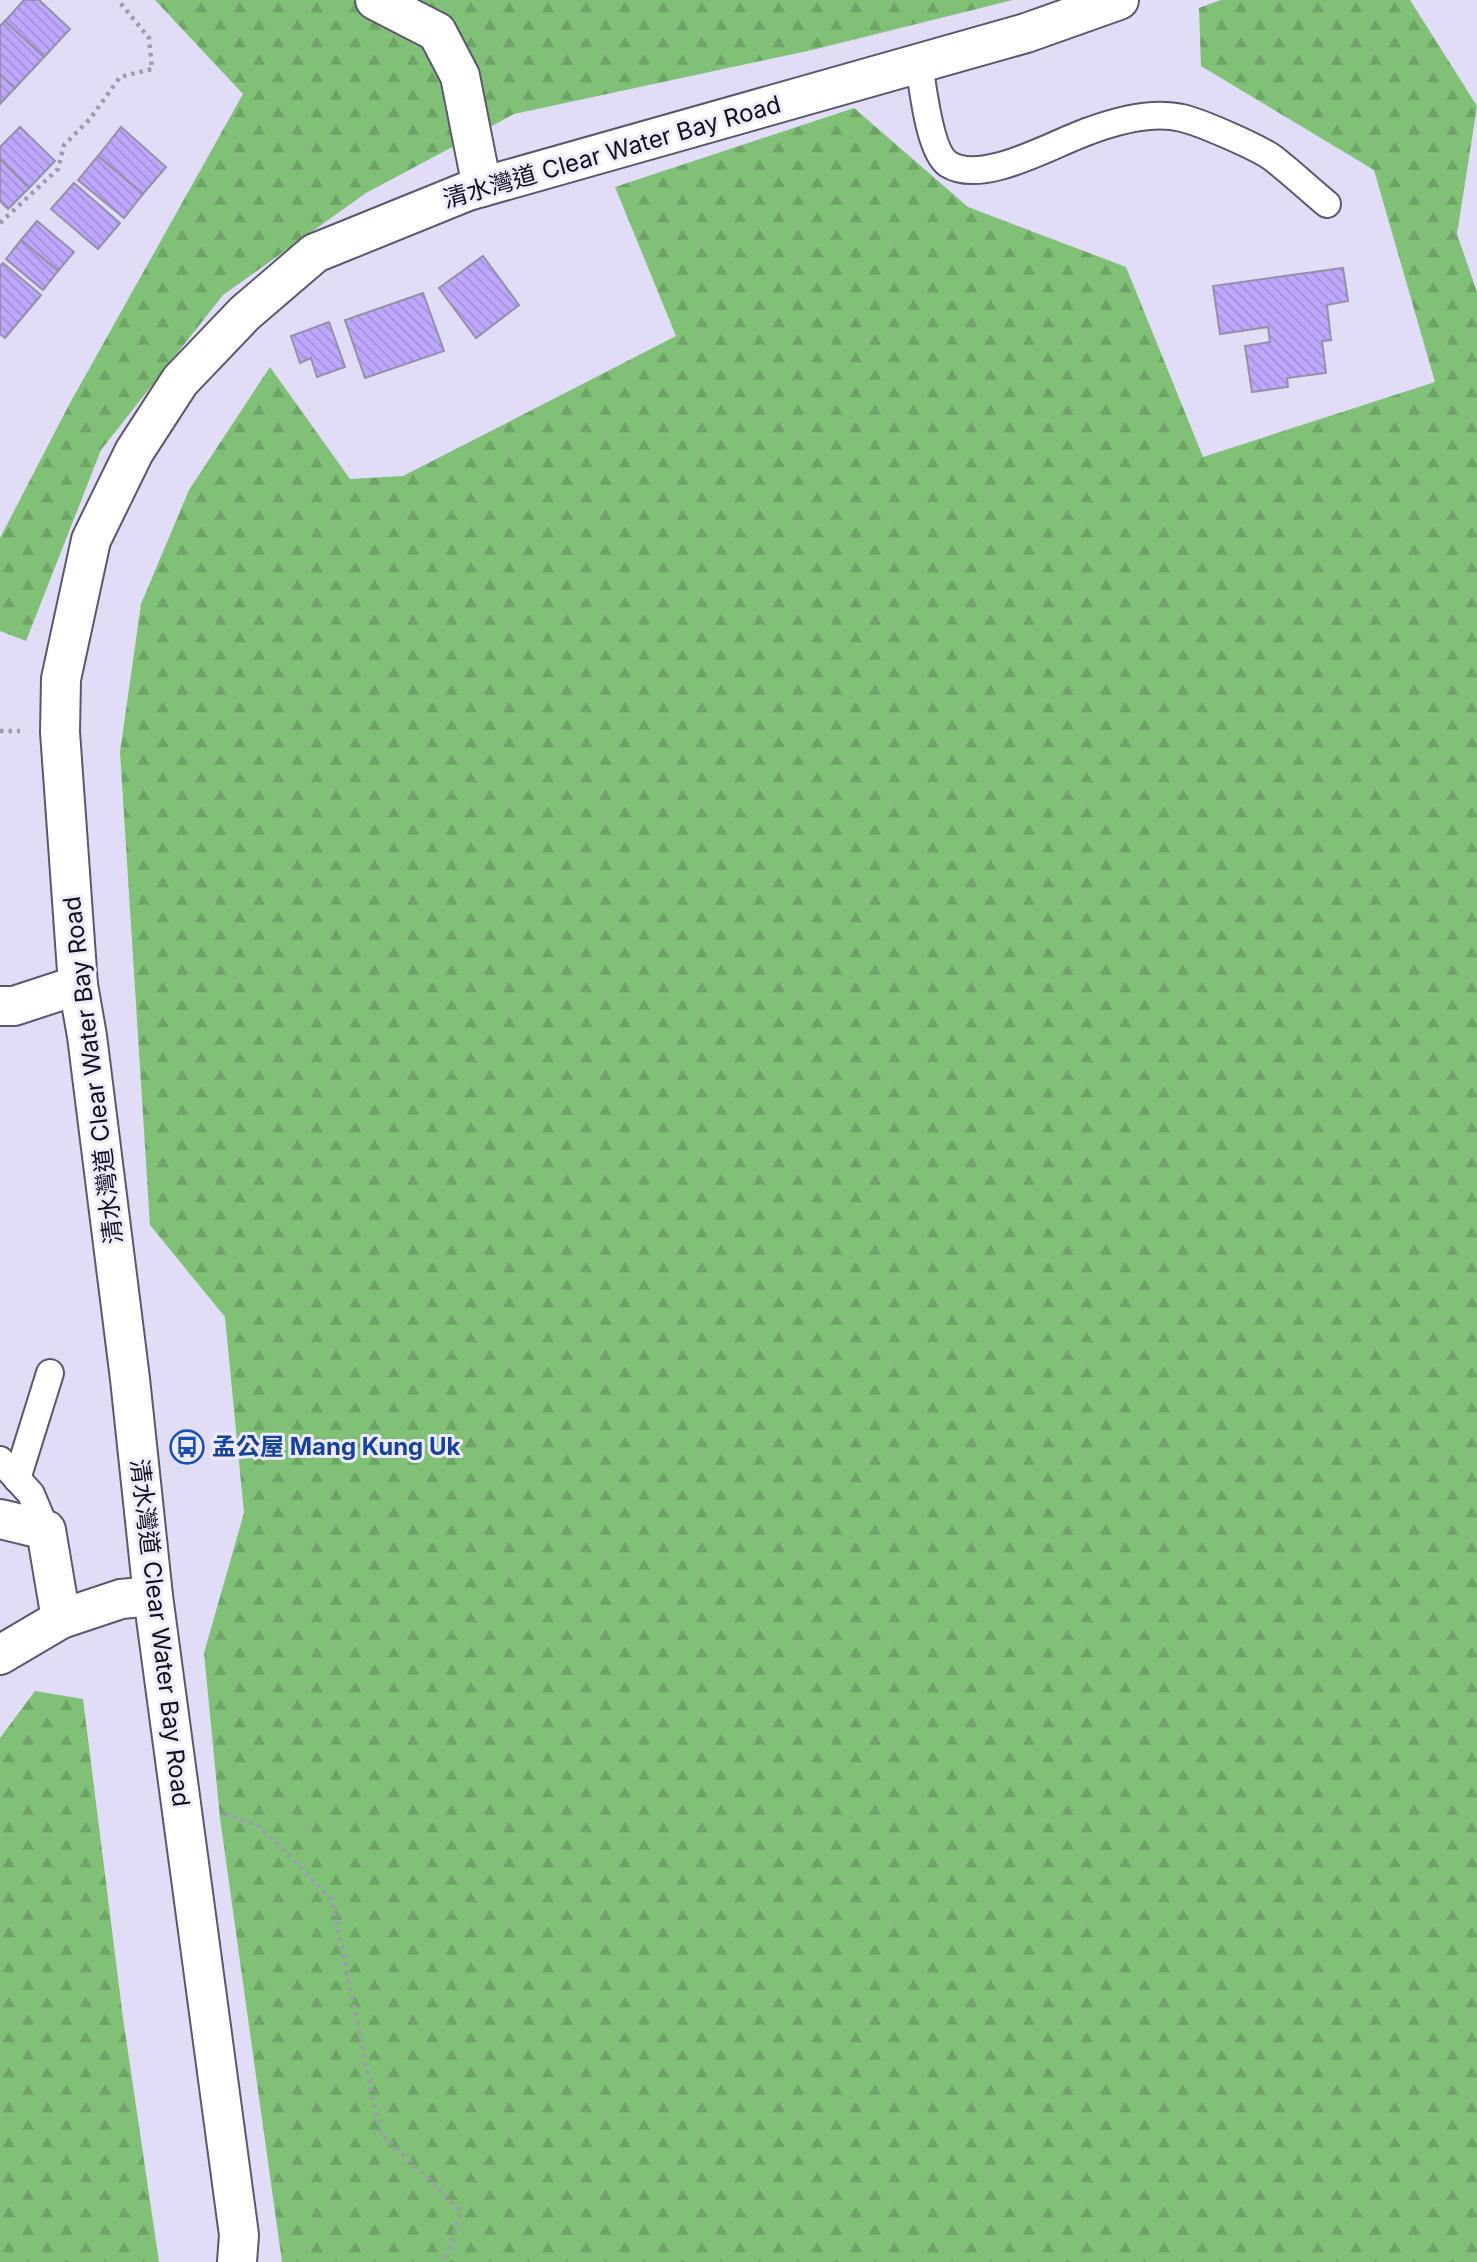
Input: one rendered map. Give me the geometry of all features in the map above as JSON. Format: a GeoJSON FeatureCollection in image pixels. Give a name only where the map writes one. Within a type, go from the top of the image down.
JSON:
{"type":"FeatureCollection","features":[{"type":"Feature","properties":{"kind":"main road"},"geometry":{"type":"LineString","coordinates":[[375,0],[438,32],[460,76],[482,187]]}},
{"type":"Feature","properties":{"kind":"main road","name":"清水灣道 Clear Water Bay Road"},"geometry":{"type":"LineString","coordinates":[[237,2262],[239,2235],[153,1596],[128,1365],[87,1036],[78,985],[61,732],[61,679],[91,540],[134,452],[180,381],[245,313],[315,253],[482,187],[1026,33],[1119,0]]}},
{"type":"Feature","properties":{"kind":"main road"},"geometry":{"type":"LineString","coordinates":[[0,1006],[14,1006],[78,985]]}},
{"type":"Feature","properties":{"kind":"main road"},"geometry":{"type":"LineString","coordinates":[[0,1519],[46,1530],[61,1619]]}},
{"type":"Feature","properties":{"kind":"main road"},"geometry":{"type":"LineString","coordinates":[[0,1655],[61,1619],[121,1599],[153,1596]]}},
{"type":"Feature","properties":{"kind":"lane"},"geometry":{"type":"LineString","coordinates":[[919,64],[935,145],[947,163],[965,170],[989,169],[1119,122],[1153,116],[1182,118],[1272,157],[1326,204]]}},
{"type":"Feature","properties":{"kind":"lane"},"geometry":{"type":"LineString","coordinates":[[46,1530],[31,1494],[8,1470],[50,1373]]}},
{"type":"Feature","properties":{"kind":"path"},"geometry":{"type":"LineString","coordinates":[[0,223],[58,169],[64,145],[90,119],[120,77],[152,69],[149,38],[118,0]]}},
{"type":"Feature","properties":{"kind":"path"},"geometry":{"type":"LineString","coordinates":[[180,1793],[225,1814],[257,1825],[332,1900],[380,2132],[461,2211],[445,2262]]}},
{"type":"Feature","properties":{"kind":"green space"},"geometry":{"type":"Polygon","coordinates":[[[155,0],[1013,0],[812,50],[514,114],[366,193],[223,295],[101,450],[26,641],[0,631],[0,538],[70,403],[243,94],[155,0]]]}},
{"type":"Feature","properties":{"kind":"green space"},"geometry":{"type":"Polygon","coordinates":[[[1221,0],[1410,0],[1477,106],[1457,234],[1477,292],[1477,2262],[282,2262],[220,1818],[204,1653],[244,1513],[225,1317],[150,1225],[120,752],[141,604],[189,490],[270,367],[350,479],[403,476],[676,336],[615,187],[854,108],[968,207],[1126,267],[1203,457],[1435,382],[1374,170],[1201,66],[1199,8],[1221,0]]]}},
{"type":"Feature","properties":{"kind":"green space"},"geometry":{"type":"Polygon","coordinates":[[[35,1691],[83,1699],[123,2018],[159,2262],[0,2262],[0,1738],[35,1691]]]}},
{"type":"Feature","properties":{"kind":"building"},"geometry":{"type":"Polygon","coordinates":[[[24,0],[39,0],[70,29],[44,57],[5,21],[24,0]]]}},
{"type":"Feature","properties":{"kind":"building"},"geometry":{"type":"Polygon","coordinates":[[[5,21],[44,57],[15,88],[0,75],[0,26],[5,21]]]}},
{"type":"Feature","properties":{"kind":"building"},"geometry":{"type":"Polygon","coordinates":[[[0,75],[15,88],[0,104],[0,75]]]}},
{"type":"Feature","properties":{"kind":"building"},"geometry":{"type":"Polygon","coordinates":[[[20,127],[55,161],[29,188],[0,159],[0,147],[20,127]]]}},
{"type":"Feature","properties":{"kind":"building"},"geometry":{"type":"Polygon","coordinates":[[[121,127],[166,167],[143,194],[98,156],[121,127]]]}},
{"type":"Feature","properties":{"kind":"building"},"geometry":{"type":"Polygon","coordinates":[[[98,156],[143,194],[124,218],[78,180],[98,156]]]}},
{"type":"Feature","properties":{"kind":"building"},"geometry":{"type":"Polygon","coordinates":[[[0,159],[29,188],[8,209],[0,201],[0,159]]]}},
{"type":"Feature","properties":{"kind":"building"},"geometry":{"type":"Polygon","coordinates":[[[74,183],[120,223],[98,249],[51,209],[74,183]]]}},
{"type":"Feature","properties":{"kind":"building"},"geometry":{"type":"Polygon","coordinates":[[[37,221],[74,252],[58,271],[21,240],[37,221]]]}},
{"type":"Feature","properties":{"kind":"building"},"geometry":{"type":"Polygon","coordinates":[[[21,240],[58,271],[43,290],[6,259],[21,240]]]}},
{"type":"Feature","properties":{"kind":"building"},"geometry":{"type":"Polygon","coordinates":[[[483,256],[519,305],[476,338],[439,288],[483,256]]]}},
{"type":"Feature","properties":{"kind":"building"},"geometry":{"type":"Polygon","coordinates":[[[3,263],[41,295],[5,338],[0,334],[0,266],[3,263]]]}},
{"type":"Feature","properties":{"kind":"building"},"geometry":{"type":"Polygon","coordinates":[[[1343,268],[1348,301],[1327,305],[1331,340],[1322,341],[1326,373],[1287,378],[1288,387],[1252,392],[1245,346],[1270,342],[1268,327],[1220,334],[1213,286],[1343,268]]]}},
{"type":"Feature","properties":{"kind":"building"},"geometry":{"type":"Polygon","coordinates":[[[423,293],[444,351],[365,378],[345,320],[423,293]]]}},
{"type":"Feature","properties":{"kind":"building"},"geometry":{"type":"Polygon","coordinates":[[[329,322],[345,367],[317,377],[311,358],[300,363],[291,336],[329,322]]]}},
{"type":"Feature","properties":{"kind":"place","name":"孟公屋 Mang Kung Uk"},"geometry":{"type":"Point","coordinates":[187,1447]}}]}
